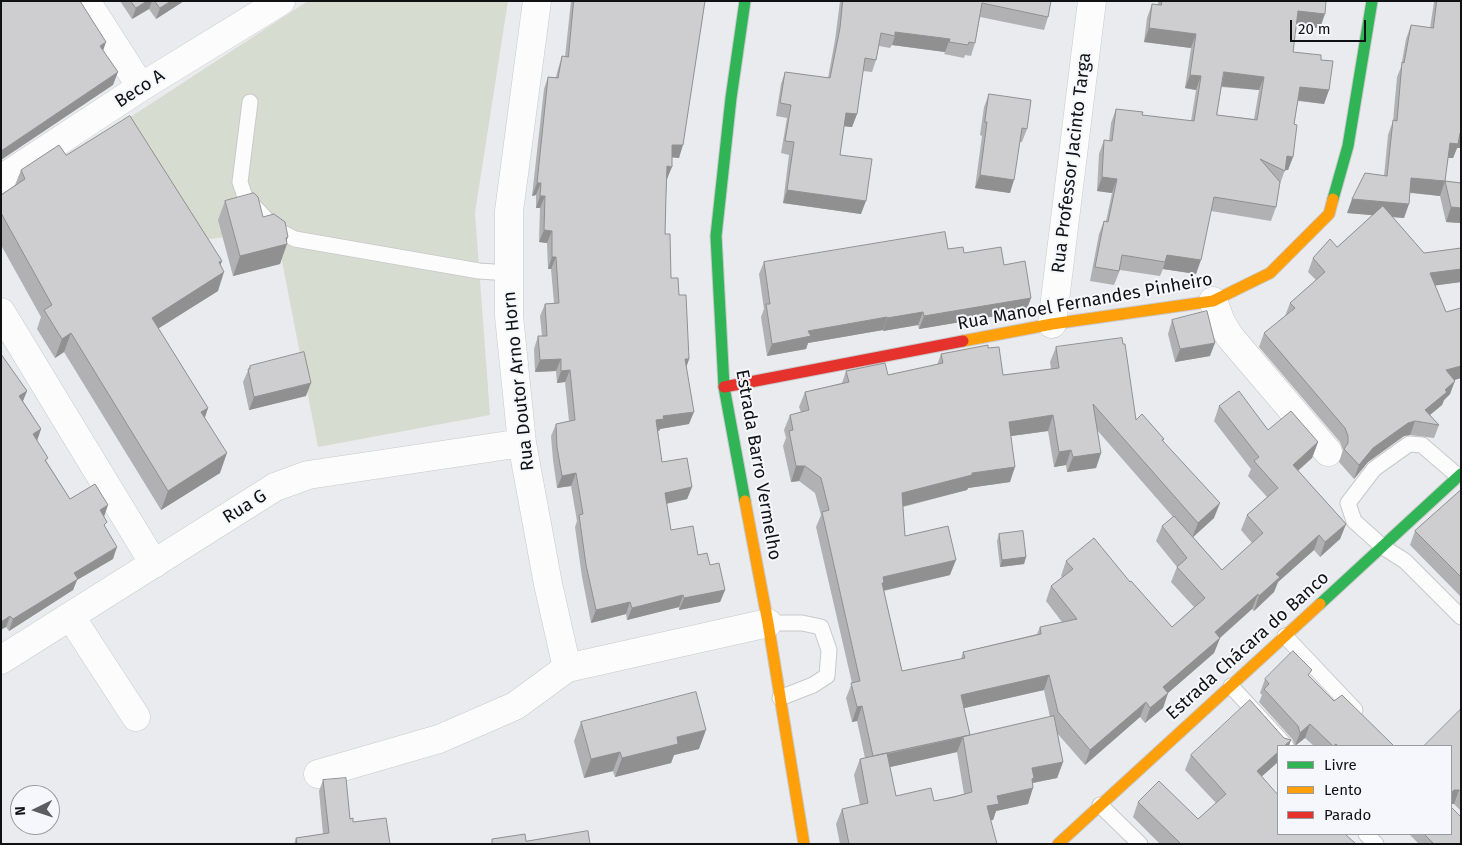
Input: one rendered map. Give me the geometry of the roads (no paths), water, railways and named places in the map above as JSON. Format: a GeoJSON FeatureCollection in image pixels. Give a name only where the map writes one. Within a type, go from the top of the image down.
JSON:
{"type":"FeatureCollection","features":[{"type":"Feature","properties":{"kind":"street"},"geometry":{"type":"LineString","coordinates":[[86,1],[141,87]]}},
{"type":"Feature","properties":{"kind":"street","name":"Beco A"},"geometry":{"type":"LineString","coordinates":[[1,179],[141,87],[281,1]]}},
{"type":"Feature","properties":{"kind":"street","name":"Rua Doutor Arno Horn"},"geometry":{"type":"LineString","coordinates":[[537,1],[509,211],[509,316],[522,443],[548,584],[567,668]]}},
{"type":"Feature","properties":{"kind":"street","name":"Estrada Barro Vermelho"},"geometry":{"type":"LineString","coordinates":[[745,1],[731,98],[716,236],[724,387],[768,623],[804,844]]}},
{"type":"Feature","properties":{"kind":"street","name":"Rua Professor Jacinto Targa"},"geometry":{"type":"LineString","coordinates":[[1052,324],[1092,1]]}},
{"type":"Feature","properties":{"kind":"street","name":"Rua Manoel Fernandes Pinheiro"},"geometry":{"type":"LineString","coordinates":[[724,387],[1052,324],[1214,301],[1270,273],[1329,214],[1348,146],[1372,1]]}},
{"type":"Feature","properties":{"kind":"street"},"geometry":{"type":"LineString","coordinates":[[1214,301],[1221,322],[1230,337],[1328,452]]}},
{"type":"Feature","properties":{"kind":"street"},"geometry":{"type":"LineString","coordinates":[[1,312],[154,564]]}},
{"type":"Feature","properties":{"kind":"street","name":"Rua G"},"geometry":{"type":"LineString","coordinates":[[1,660],[275,488],[308,475],[522,443]]}},
{"type":"Feature","properties":{"kind":"street","name":"Estrada Chácara do Banco"},"geometry":{"type":"LineString","coordinates":[[1058,844],[1383,547],[1459,475]]}},
{"type":"Feature","properties":{"kind":"street"},"geometry":{"type":"LineString","coordinates":[[70,617],[136,717]]}},
{"type":"Feature","properties":{"kind":"street"},"geometry":{"type":"LineString","coordinates":[[318,774],[447,736],[515,706],[567,668],[768,623]]}},
{"type":"Feature","properties":{"kind":"lane"},"geometry":{"type":"LineString","coordinates":[[250,102],[240,182],[245,197],[281,232],[295,239],[479,271],[509,273]]}},
{"type":"Feature","properties":{"kind":"lane"},"geometry":{"type":"LineString","coordinates":[[1459,475],[1422,445],[1408,444],[1374,469],[1348,504],[1354,521],[1383,547],[1405,561],[1461,618]]}},
{"type":"Feature","properties":{"kind":"lane"},"geometry":{"type":"LineString","coordinates":[[768,623],[802,623],[821,627],[829,650],[827,676],[813,685],[780,698]]}},
{"type":"Feature","properties":{"kind":"lane"},"geometry":{"type":"LineString","coordinates":[[1286,636],[1363,719]]}},
{"type":"Feature","properties":{"kind":"lane"},"geometry":{"type":"LineString","coordinates":[[1231,686],[1285,745]]}},
{"type":"Feature","properties":{"kind":"lane"},"geometry":{"type":"LineString","coordinates":[[1100,805],[1140,844]]}},
{"type":"Feature","properties":{"kind":"lane"},"geometry":{"type":"LineString","coordinates":[[1367,835],[1376,844]]}}]}
